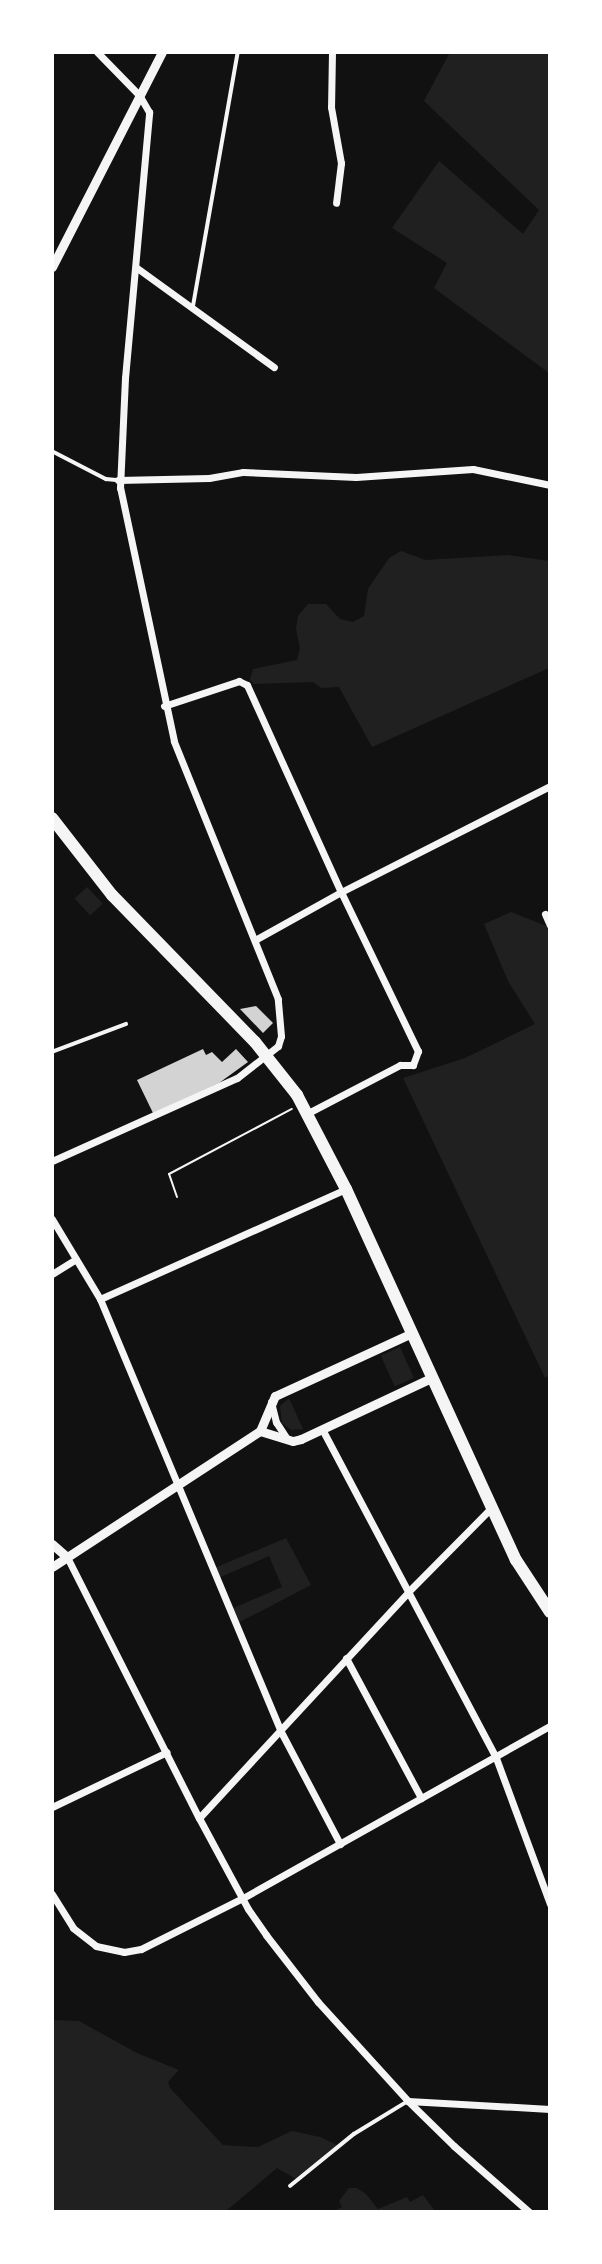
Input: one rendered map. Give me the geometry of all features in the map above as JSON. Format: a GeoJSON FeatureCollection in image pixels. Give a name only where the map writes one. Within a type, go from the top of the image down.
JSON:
{"type":"FeatureCollection","features":[{"type":"Feature","properties":{"kind":"main road"},"geometry":{"type":"LineString","coordinates":[[52,818],[112,895],[267,1056],[305,1108],[346,1189],[430,1378],[516,1560],[550,1612]]}},
{"type":"Feature","properties":{"kind":"street"},"geometry":{"type":"LineString","coordinates":[[52,1161],[237,1078],[278,1046],[281,1015],[278,999],[255,940],[176,749],[164,706],[118,480],[149,112],[139,94],[97,52]]}},
{"type":"Feature","properties":{"kind":"street"},"geometry":{"type":"LineString","coordinates":[[52,267],[162,52]]}},
{"type":"Feature","properties":{"kind":"street"},"geometry":{"type":"LineString","coordinates":[[332,52],[331,107],[341,163],[336,203]]}},
{"type":"Feature","properties":{"kind":"street"},"geometry":{"type":"LineString","coordinates":[[137,268],[274,367]]}},
{"type":"Feature","properties":{"kind":"street"},"geometry":{"type":"LineString","coordinates":[[118,480],[209,478],[243,472],[356,477],[473,469],[550,485]]}},
{"type":"Feature","properties":{"kind":"street"},"geometry":{"type":"LineString","coordinates":[[164,706],[244,681],[418,1051],[418,1058],[413,1065],[400,1065],[305,1108]]}},
{"type":"Feature","properties":{"kind":"street"},"geometry":{"type":"LineString","coordinates":[[255,940],[341,892],[550,786]]}},
{"type":"Feature","properties":{"kind":"street"},"geometry":{"type":"LineString","coordinates":[[545,914],[550,925]]}},
{"type":"Feature","properties":{"kind":"street"},"geometry":{"type":"LineString","coordinates":[[100,1299],[346,1189]]}},
{"type":"Feature","properties":{"kind":"street"},"geometry":{"type":"LineString","coordinates":[[52,1219],[100,1299],[280,1730],[340,1844]]}},
{"type":"Feature","properties":{"kind":"street"},"geometry":{"type":"LineString","coordinates":[[52,1274],[76,1259]]}},
{"type":"Feature","properties":{"kind":"street"},"geometry":{"type":"LineString","coordinates":[[52,1567],[260,1431],[271,1401],[283,1392],[410,1334]]}},
{"type":"Feature","properties":{"kind":"street"},"geometry":{"type":"LineString","coordinates":[[260,1431],[287,1439],[302,1439],[430,1378]]}},
{"type":"Feature","properties":{"kind":"street"},"geometry":{"type":"LineString","coordinates":[[271,1401],[276,1422],[287,1439]]}},
{"type":"Feature","properties":{"kind":"street"},"geometry":{"type":"LineString","coordinates":[[322,1430],[496,1758],[550,1904]]}},
{"type":"Feature","properties":{"kind":"street"},"geometry":{"type":"LineString","coordinates":[[199,1818],[409,1591],[491,1508]]}},
{"type":"Feature","properties":{"kind":"street"},"geometry":{"type":"LineString","coordinates":[[52,1544],[66,1557],[199,1818],[266,1936],[318,2002],[408,2101],[454,2146],[529,2211]]}},
{"type":"Feature","properties":{"kind":"street"},"geometry":{"type":"LineString","coordinates":[[346,1658],[421,1798]]}},
{"type":"Feature","properties":{"kind":"street"},"geometry":{"type":"LineString","coordinates":[[52,1894],[73,1928],[84,1938],[109,1951],[124,1952],[158,1943],[550,1726]]}},
{"type":"Feature","properties":{"kind":"street"},"geometry":{"type":"LineString","coordinates":[[52,1807],[167,1752]]}},
{"type":"Feature","properties":{"kind":"street"},"geometry":{"type":"LineString","coordinates":[[408,2101],[550,2109]]}},
{"type":"Feature","properties":{"kind":"lane"},"geometry":{"type":"LineString","coordinates":[[193,306],[238,52]]}},
{"type":"Feature","properties":{"kind":"lane"},"geometry":{"type":"LineString","coordinates":[[52,451],[106,479],[118,480]]}},
{"type":"Feature","properties":{"kind":"lane"},"geometry":{"type":"LineString","coordinates":[[52,1052],[126,1024]]}},
{"type":"Feature","properties":{"kind":"lane"},"geometry":{"type":"LineString","coordinates":[[290,2186],[354,2134],[408,2101]]}},
{"type":"Feature","properties":{"kind":"path"},"geometry":{"type":"LineString","coordinates":[[177,1196],[169,1174],[305,1108]]}},
{"type":"Feature","properties":{"kind":"shaded area"},"geometry":{"type":"Polygon","coordinates":[[[450,52],[549,53],[549,373],[434,288],[447,263],[392,228],[439,161],[523,234],[539,210],[424,101],[450,52]]]}},
{"type":"Feature","properties":{"kind":"shaded area"},"geometry":{"type":"Polygon","coordinates":[[[401,551],[425,560],[508,555],[549,561],[549,668],[372,747],[339,687],[321,688],[313,682],[254,684],[250,680],[253,669],[297,660],[300,648],[296,629],[298,616],[308,604],[326,604],[340,619],[353,622],[364,616],[368,589],[389,558],[401,551]]]}},
{"type":"Feature","properties":{"kind":"shaded area"},"geometry":{"type":"Polygon","coordinates":[[[87,887],[103,904],[90,915],[75,899],[87,887]]]}},
{"type":"Feature","properties":{"kind":"shaded area"},"geometry":{"type":"Polygon","coordinates":[[[511,912],[549,927],[550,1375],[545,1378],[403,1078],[465,1058],[535,1024],[508,981],[484,924],[511,912]]]}},
{"type":"Feature","properties":{"kind":"shaded area"},"geometry":{"type":"Polygon","coordinates":[[[400,1347],[414,1378],[395,1387],[381,1356],[400,1347]]]}},
{"type":"Feature","properties":{"kind":"shaded area"},"geometry":{"type":"Polygon","coordinates":[[[289,1398],[303,1429],[291,1430],[282,1423],[280,1406],[289,1398]]]}},
{"type":"Feature","properties":{"kind":"shaded area"},"geometry":{"type":"Polygon","coordinates":[[[286,1538],[311,1585],[236,1624],[229,1610],[282,1587],[269,1556],[216,1579],[212,1569],[286,1538]]]}},
{"type":"Feature","properties":{"kind":"shaded area"},"geometry":{"type":"Polygon","coordinates":[[[52,2020],[79,2021],[137,2053],[179,2070],[168,2082],[170,2088],[223,2145],[258,2147],[292,2131],[320,2137],[339,2146],[298,2180],[277,2168],[226,2211],[53,2211],[52,2020]]]}},
{"type":"Feature","properties":{"kind":"shaded area"},"geometry":{"type":"Polygon","coordinates":[[[349,2188],[357,2188],[366,2194],[378,2209],[407,2197],[410,2202],[423,2195],[435,2211],[334,2211],[342,2207],[339,2201],[349,2188]]]}},
{"type":"Feature","properties":{"kind":"building"},"geometry":{"type":"Polygon","coordinates":[[[256,1006],[273,1023],[263,1033],[240,1009],[256,1006]]]}},
{"type":"Feature","properties":{"kind":"building"},"geometry":{"type":"Polygon","coordinates":[[[203,1049],[206,1055],[212,1052],[222,1062],[236,1049],[248,1062],[219,1083],[153,1113],[137,1080],[203,1049]]]}}]}
